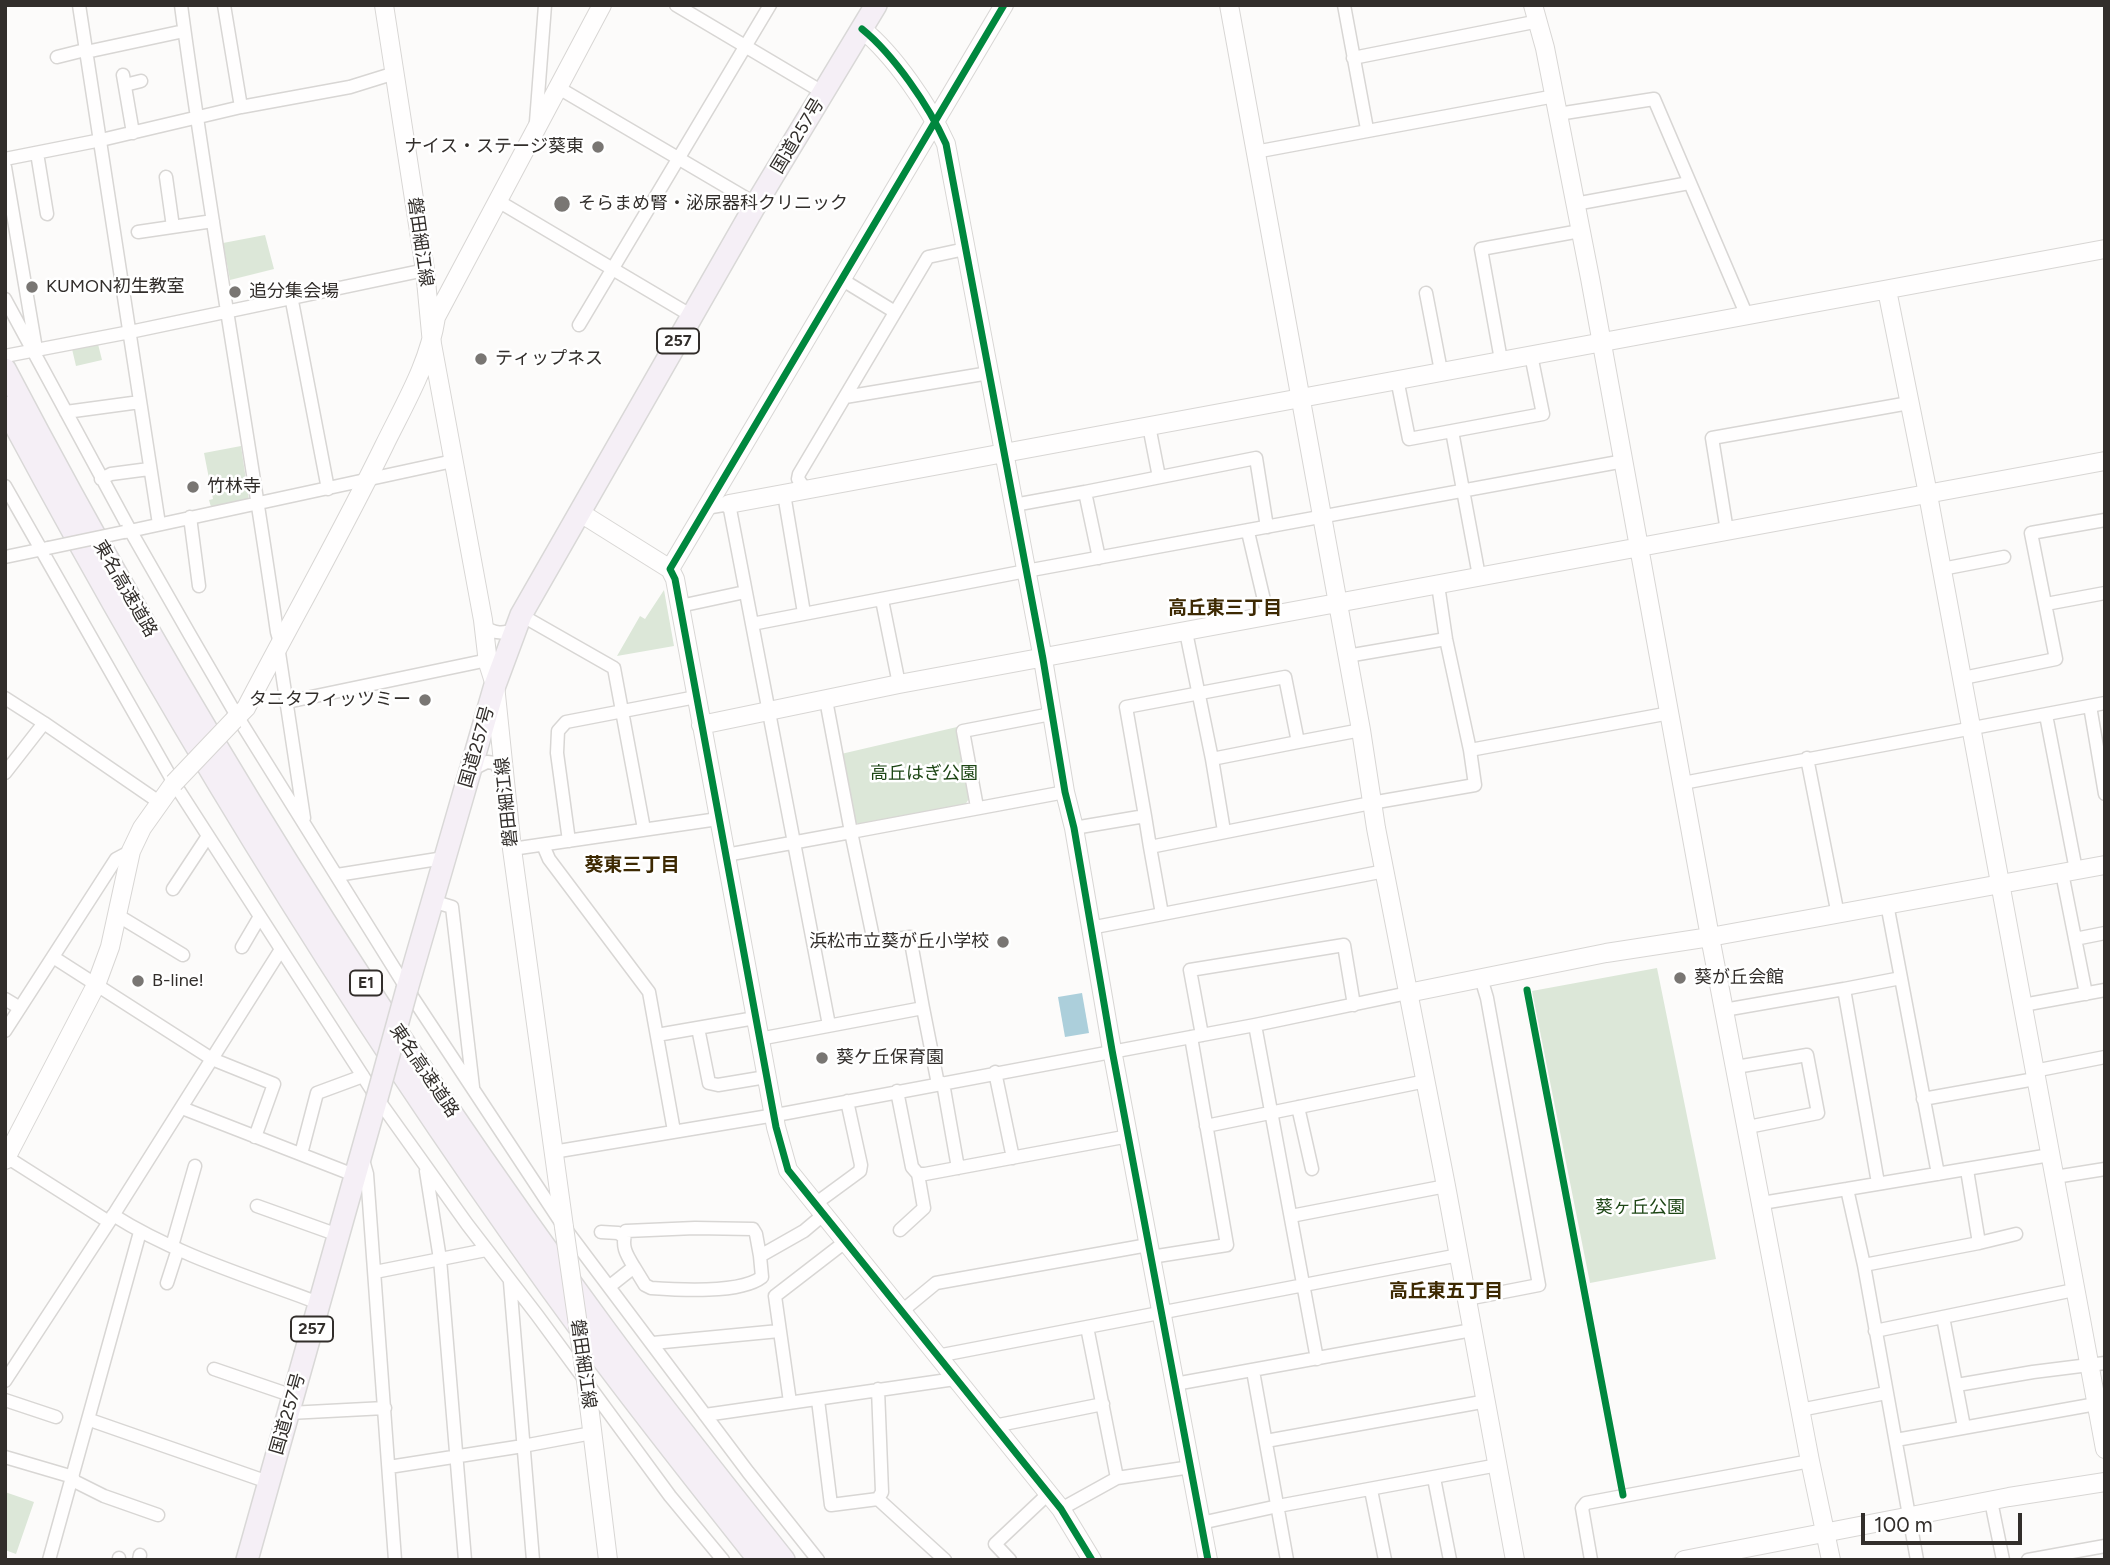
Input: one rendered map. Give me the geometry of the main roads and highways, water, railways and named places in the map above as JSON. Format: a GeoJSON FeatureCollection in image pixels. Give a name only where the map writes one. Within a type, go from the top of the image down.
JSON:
{"type":"FeatureCollection","features":[{"type":"Feature","properties":{"kind":"highway","name":"国道257号"},"geometry":{"type":"LineString","coordinates":[[247,1560],[444,858],[495,685],[519,622],[579,512],[756,205],[876,5]]}},
{"type":"Feature","properties":{"kind":"highway","name":"東名高速道路"},"geometry":{"type":"LineString","coordinates":[[5,369],[144,624],[314,903],[412,1054],[603,1328],[682,1433],[784,1560]]}},
{"type":"Feature","properties":{"kind":"highway","name":"東名高速道路"},"geometry":{"type":"LineString","coordinates":[[5,407],[128,632],[298,913],[403,1074],[588,1339],[759,1560]]}},
{"type":"Feature","properties":{"kind":"water"},"geometry":{"type":"Polygon","coordinates":[[[1082,993],[1089,1033],[1065,1037],[1058,997],[1082,993]]]}},
{"type":"Feature","properties":{"kind":"place","name":"ナイス・ステージ葵東"},"geometry":{"type":"Point","coordinates":[598,147]}},
{"type":"Feature","properties":{"kind":"place","name":"そらまめ腎・泌尿器科クリニック"},"geometry":{"type":"Point","coordinates":[562,204]}},
{"type":"Feature","properties":{"kind":"place","name":"KUMON初生教室"},"geometry":{"type":"Point","coordinates":[32,287]}},
{"type":"Feature","properties":{"kind":"place","name":"追分集会場"},"geometry":{"type":"Point","coordinates":[235,292]}},
{"type":"Feature","properties":{"kind":"place","name":"ティップネス"},"geometry":{"type":"Point","coordinates":[481,359]}},
{"type":"Feature","properties":{"kind":"place","name":"竹林寺"},"geometry":{"type":"Point","coordinates":[193,487]}},
{"type":"Feature","properties":{"kind":"place","name":"タニタフィッツミー"},"geometry":{"type":"Point","coordinates":[425,700]}},
{"type":"Feature","properties":{"kind":"place","name":"浜松市立葵が丘小学校"},"geometry":{"type":"Point","coordinates":[1003,942]}},
{"type":"Feature","properties":{"kind":"place","name":"葵が丘会館"},"geometry":{"type":"Point","coordinates":[1680,978]}},
{"type":"Feature","properties":{"kind":"place","name":"B-line!"},"geometry":{"type":"Point","coordinates":[138,981]}},
{"type":"Feature","properties":{"kind":"place","name":"葵ケ丘保育園"},"geometry":{"type":"Point","coordinates":[822,1058]}},
{"type":"Feature","properties":{"kind":"district","name":"高丘東三丁目"},"geometry":{"type":"Point","coordinates":[1225,608]}},
{"type":"Feature","properties":{"kind":"district","name":"葵東三丁目"},"geometry":{"type":"Point","coordinates":[632,865]}},
{"type":"Feature","properties":{"kind":"district","name":"高丘東五丁目"},"geometry":{"type":"Point","coordinates":[1446,1291]}},
{"type":"Feature","properties":{"kind":"park label","name":"高丘はぎ公園"},"geometry":{"type":"Point","coordinates":[924,774]}},
{"type":"Feature","properties":{"kind":"park label","name":"葵ヶ丘公園"},"geometry":{"type":"Point","coordinates":[1640,1208]}}]}
